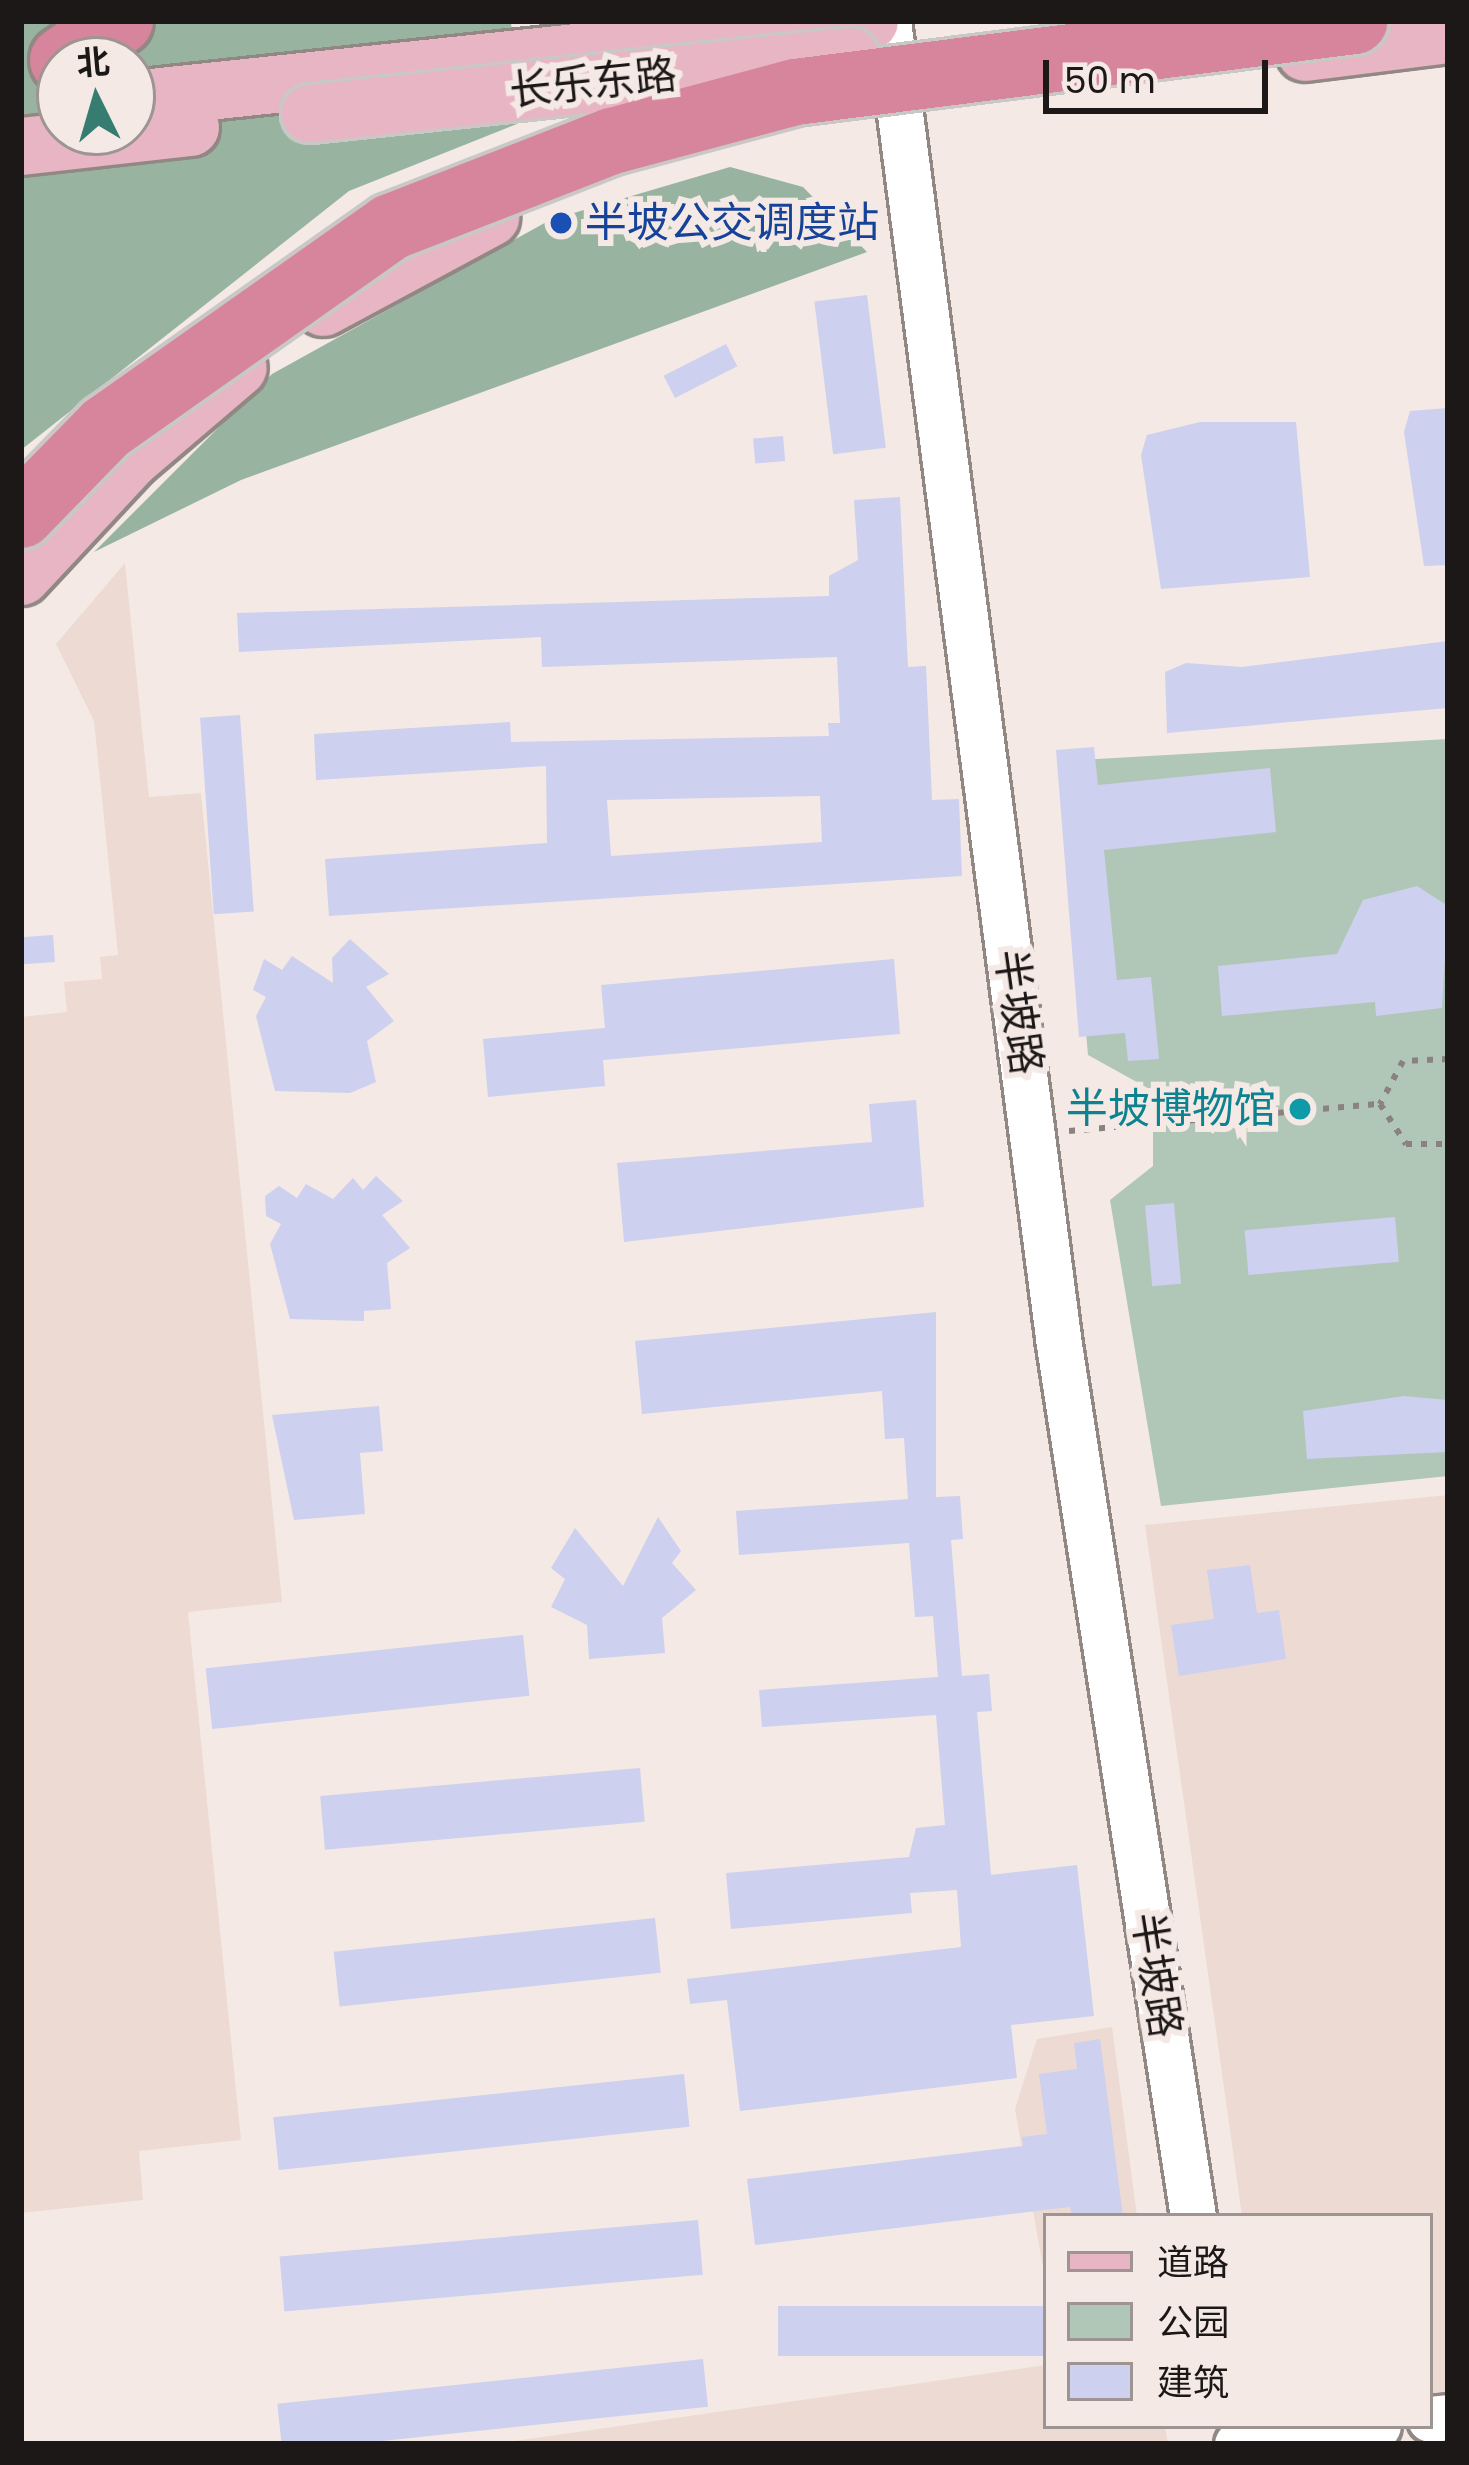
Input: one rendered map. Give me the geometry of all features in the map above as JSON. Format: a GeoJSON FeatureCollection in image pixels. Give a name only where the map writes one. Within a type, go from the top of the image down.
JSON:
{"type":"FeatureCollection","features":[{"type":"Feature","properties":{"kind":"highway"},"geometry":{"type":"LineString","coordinates":[[21,515],[124,415],[391,226],[612,141],[795,92],[1355,21]]}},
{"type":"Feature","properties":{"kind":"main road","name":"长乐东路"},"geometry":{"type":"LineString","coordinates":[[156,96],[869,21]]}},
{"type":"Feature","properties":{"kind":"main road","name":"长乐东路"},"geometry":{"type":"LineString","coordinates":[[21,146],[1165,21]]}},
{"type":"Feature","properties":{"kind":"main road"},"geometry":{"type":"LineString","coordinates":[[21,576],[131,458],[281,331],[425,249],[648,151],[893,101],[1448,34]]}},
{"type":"Feature","properties":{"kind":"street","name":"半坡路"},"geometry":{"type":"LineString","coordinates":[[888,21],[893,101],[1036,1133],[1193,2213]]}},
{"type":"Feature","properties":{"kind":"street"},"geometry":{"type":"LineString","coordinates":[[1233,2444],[1354,2429]]}},
{"type":"Feature","properties":{"kind":"path"},"geometry":{"type":"LineString","coordinates":[[1380,1104],[1403,1061],[1448,1059]]}},
{"type":"Feature","properties":{"kind":"path"},"geometry":{"type":"LineString","coordinates":[[1036,1133],[1380,1104]]}},
{"type":"Feature","properties":{"kind":"path"},"geometry":{"type":"LineString","coordinates":[[1380,1104],[1406,1144],[1448,1144]]}},
{"type":"Feature","properties":{"kind":"shaded area"},"geometry":{"type":"Polygon","coordinates":[[[125,563],[149,797],[201,793],[282,1602],[188,1612],[241,2140],[139,2151],[143,2200],[21,2213],[21,1017],[67,1012],[64,982],[102,979],[100,957],[118,955],[94,721],[56,644],[125,563]]]}},
{"type":"Feature","properties":{"kind":"shaded area"},"geometry":{"type":"Polygon","coordinates":[[[1448,1495],[1448,2392],[1433,2394],[1433,2213],[1242,2213],[1145,1525],[1448,1495]]]}},
{"type":"Feature","properties":{"kind":"shaded area"},"geometry":{"type":"Polygon","coordinates":[[[1112,2027],[1137,2213],[1043,2213],[1043,2267],[1015,2109],[1037,2039],[1112,2027]]]}},
{"type":"Feature","properties":{"kind":"shaded area"},"geometry":{"type":"Polygon","coordinates":[[[1043,2365],[1043,2429],[1166,2429],[1168,2444],[494,2444],[1043,2365]]]}},
{"type":"Feature","properties":{"kind":"green space"},"geometry":{"type":"Polygon","coordinates":[[[21,21],[511,21],[517,124],[349,191],[21,450],[21,21]]]}},
{"type":"Feature","properties":{"kind":"green space"},"geometry":{"type":"Polygon","coordinates":[[[730,167],[803,187],[867,252],[241,480],[94,552],[272,374],[550,220],[730,167]]]}},
{"type":"Feature","properties":{"kind":"green space","name":"半坡博物馆"},"geometry":{"type":"Polygon","coordinates":[[[1448,739],[1448,1476],[1161,1506],[1110,1200],[1153,1166],[1153,1091],[1088,1055],[1062,761],[1448,739]]]}},
{"type":"Feature","properties":{"kind":"building"},"geometry":{"type":"Polygon","coordinates":[[[867,295],[886,448],[833,454],[814,301],[867,295]]]}},
{"type":"Feature","properties":{"kind":"building"},"geometry":{"type":"Polygon","coordinates":[[[726,344],[737,366],[675,398],[664,376],[726,344]]]}},
{"type":"Feature","properties":{"kind":"building"},"geometry":{"type":"Polygon","coordinates":[[[1448,408],[1448,565],[1424,566],[1404,432],[1410,411],[1448,408]]]}},
{"type":"Feature","properties":{"kind":"building"},"geometry":{"type":"Polygon","coordinates":[[[1200,422],[1296,422],[1310,577],[1161,589],[1141,455],[1147,435],[1200,422]]]}},
{"type":"Feature","properties":{"kind":"building"},"geometry":{"type":"Polygon","coordinates":[[[783,436],[785,461],[755,464],[753,439],[783,436]]]}},
{"type":"Feature","properties":{"kind":"building"},"geometry":{"type":"Polygon","coordinates":[[[900,497],[908,667],[926,666],[932,800],[959,799],[962,876],[329,916],[325,859],[547,843],[546,766],[316,780],[314,734],[510,722],[511,742],[829,736],[828,723],[840,723],[837,657],[542,667],[541,637],[239,652],[237,613],[829,596],[829,576],[858,560],[854,500],[900,497]],[[820,796],[607,800],[611,856],[822,842],[820,796]]]}},
{"type":"Feature","properties":{"kind":"building"},"geometry":{"type":"Polygon","coordinates":[[[1448,641],[1448,708],[1167,733],[1165,672],[1186,663],[1242,667],[1448,641]]]}},
{"type":"Feature","properties":{"kind":"building"},"geometry":{"type":"Polygon","coordinates":[[[240,715],[254,912],[214,914],[200,718],[240,715]]]}},
{"type":"Feature","properties":{"kind":"building"},"geometry":{"type":"Polygon","coordinates":[[[1094,747],[1098,785],[1270,768],[1276,832],[1104,850],[1117,980],[1151,977],[1159,1059],[1128,1061],[1125,1033],[1079,1037],[1056,750],[1094,747]]]}},
{"type":"Feature","properties":{"kind":"building"},"geometry":{"type":"Polygon","coordinates":[[[1417,886],[1448,906],[1442,1008],[1376,1016],[1375,1002],[1222,1016],[1218,966],[1337,954],[1363,900],[1417,886]]]}},
{"type":"Feature","properties":{"kind":"building"},"geometry":{"type":"Polygon","coordinates":[[[53,935],[55,962],[23,964],[21,937],[53,935]]]}},
{"type":"Feature","properties":{"kind":"building"},"geometry":{"type":"Polygon","coordinates":[[[350,939],[389,974],[366,987],[394,1021],[367,1041],[376,1082],[350,1093],[275,1091],[256,1016],[266,997],[253,990],[264,959],[282,970],[292,956],[333,983],[332,958],[350,939]]]}},
{"type":"Feature","properties":{"kind":"building"},"geometry":{"type":"Polygon","coordinates":[[[894,959],[900,1034],[603,1060],[605,1086],[488,1097],[483,1039],[605,1028],[601,985],[894,959]]]}},
{"type":"Feature","properties":{"kind":"building"},"geometry":{"type":"Polygon","coordinates":[[[916,1100],[924,1207],[624,1242],[617,1163],[872,1142],[869,1104],[916,1100]]]}},
{"type":"Feature","properties":{"kind":"building"},"geometry":{"type":"Polygon","coordinates":[[[376,1176],[403,1201],[382,1215],[410,1248],[387,1263],[391,1309],[364,1311],[364,1321],[290,1319],[270,1244],[281,1224],[266,1216],[265,1196],[279,1186],[297,1198],[306,1184],[333,1199],[353,1178],[363,1190],[376,1176]]]}},
{"type":"Feature","properties":{"kind":"building"},"geometry":{"type":"Polygon","coordinates":[[[1174,1203],[1181,1284],[1152,1286],[1145,1206],[1174,1203]]]}},
{"type":"Feature","properties":{"kind":"building"},"geometry":{"type":"Polygon","coordinates":[[[1395,1217],[1399,1262],[1248,1275],[1245,1230],[1395,1217]]]}},
{"type":"Feature","properties":{"kind":"building"},"geometry":{"type":"Polygon","coordinates":[[[936,1312],[936,1497],[960,1496],[963,1539],[951,1540],[962,1676],[989,1674],[992,1711],[977,1712],[991,1875],[1077,1865],[1094,2016],[1011,2025],[1017,2078],[740,2111],[727,2000],[690,2004],[687,1979],[961,1947],[957,1890],[910,1893],[912,1913],[731,1929],[726,1873],[909,1857],[916,1828],[945,1825],[936,1715],[762,1727],[759,1690],[938,1677],[933,1616],[915,1617],[909,1543],[739,1555],[736,1511],[908,1499],[904,1438],[885,1439],[882,1391],[642,1414],[635,1341],[936,1312]]]}},
{"type":"Feature","properties":{"kind":"building"},"geometry":{"type":"Polygon","coordinates":[[[1404,1396],[1448,1400],[1448,1452],[1307,1459],[1303,1411],[1404,1396]]]}},
{"type":"Feature","properties":{"kind":"building"},"geometry":{"type":"Polygon","coordinates":[[[379,1406],[383,1451],[360,1453],[365,1514],[294,1520],[272,1415],[379,1406]]]}},
{"type":"Feature","properties":{"kind":"building"},"geometry":{"type":"Polygon","coordinates":[[[658,1517],[681,1551],[672,1563],[696,1590],[662,1618],[665,1653],[589,1659],[587,1625],[551,1607],[565,1579],[551,1568],[575,1528],[623,1586],[658,1517]]]}},
{"type":"Feature","properties":{"kind":"building"},"geometry":{"type":"Polygon","coordinates":[[[1250,1565],[1257,1613],[1279,1610],[1286,1659],[1179,1676],[1171,1625],[1214,1619],[1207,1570],[1250,1565]]]}},
{"type":"Feature","properties":{"kind":"building"},"geometry":{"type":"Polygon","coordinates":[[[523,1635],[529,1696],[212,1729],[206,1668],[523,1635]]]}},
{"type":"Feature","properties":{"kind":"building"},"geometry":{"type":"Polygon","coordinates":[[[640,1768],[645,1822],[325,1850],[320,1796],[640,1768]]]}},
{"type":"Feature","properties":{"kind":"building"},"geometry":{"type":"Polygon","coordinates":[[[655,1918],[661,1973],[340,2006],[334,1952],[655,1918]]]}},
{"type":"Feature","properties":{"kind":"building"},"geometry":{"type":"Polygon","coordinates":[[[1100,2039],[1123,2213],[1071,2213],[1070,2207],[755,2245],[747,2179],[1023,2146],[1022,2137],[1047,2134],[1039,2074],[1077,2069],[1074,2043],[1100,2039]]]}},
{"type":"Feature","properties":{"kind":"building"},"geometry":{"type":"Polygon","coordinates":[[[684,2074],[690,2127],[279,2170],[273,2117],[684,2074]]]}},
{"type":"Feature","properties":{"kind":"building"},"geometry":{"type":"Polygon","coordinates":[[[698,2220],[703,2275],[284,2311],[280,2257],[698,2220]]]}},
{"type":"Feature","properties":{"kind":"building"},"geometry":{"type":"Polygon","coordinates":[[[778,2306],[1043,2306],[1043,2356],[778,2356],[778,2306]]]}},
{"type":"Feature","properties":{"kind":"building"},"geometry":{"type":"Polygon","coordinates":[[[703,2359],[708,2407],[353,2444],[282,2444],[277,2404],[703,2359]]]}},
{"type":"Feature","properties":{"kind":"place","name":"半坡公交调度站"},"geometry":{"type":"Point","coordinates":[561,223]}},
{"type":"Feature","properties":{"kind":"place","name":"半坡博物馆"},"geometry":{"type":"Point","coordinates":[1300,1109]}}]}
